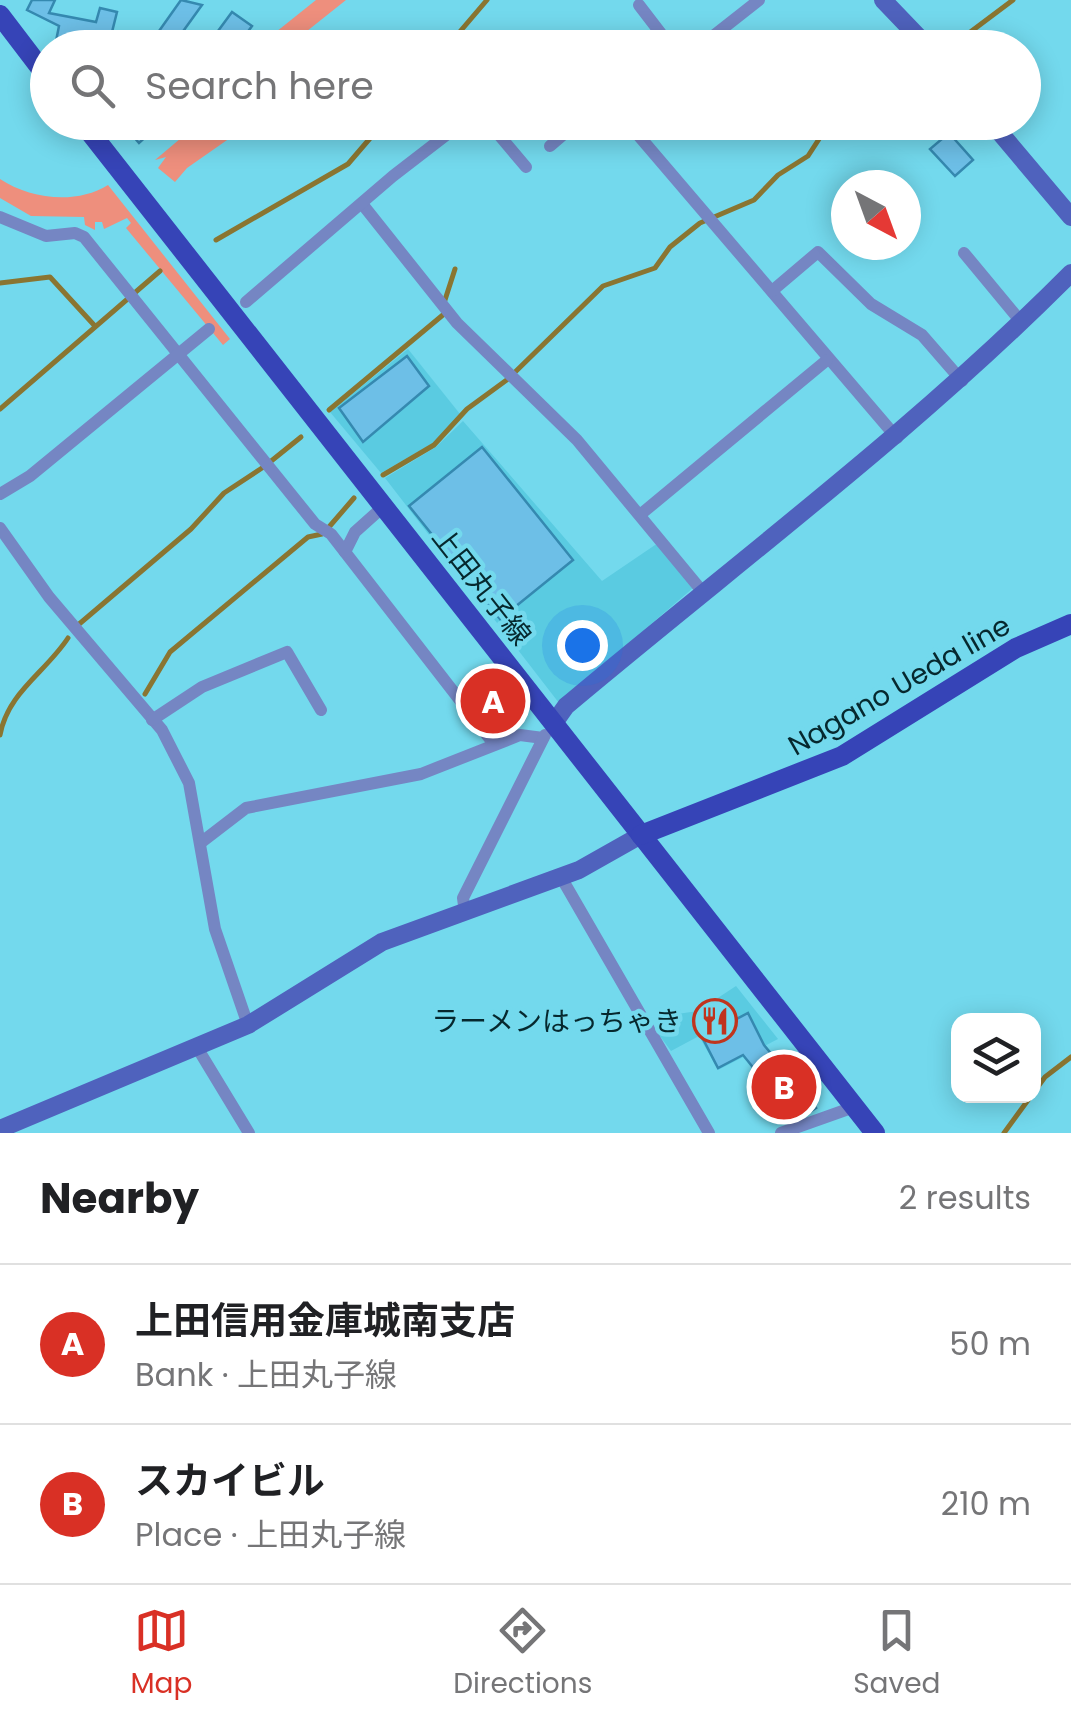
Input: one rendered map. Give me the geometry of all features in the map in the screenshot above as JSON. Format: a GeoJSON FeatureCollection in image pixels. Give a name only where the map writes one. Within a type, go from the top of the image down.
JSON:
{"type":"FeatureCollection","features":[{"type":"Feature","properties":{"kind":"main road"},"geometry":{"type":"LineString","coordinates":[[0,15],[30,54]]}},
{"type":"Feature","properties":{"kind":"main road","name":"上田丸子線"},"geometry":{"type":"LineString","coordinates":[[96,140],[384,506],[549,731],[642,836],[875,1133]]}},
{"type":"Feature","properties":{"kind":"main road","name":"Nagano Ueda line"},"geometry":{"type":"LineString","coordinates":[[642,836],[842,756],[1016,648],[1071,624]]}},
{"type":"Feature","properties":{"kind":"street"},"geometry":{"type":"LineString","coordinates":[[720,30],[758,0]]}},
{"type":"Feature","properties":{"kind":"street"},"geometry":{"type":"LineString","coordinates":[[883,0],[912,30]]}},
{"type":"Feature","properties":{"kind":"street"},"geometry":{"type":"LineString","coordinates":[[639,4],[658,30]]}},
{"type":"Feature","properties":{"kind":"street"},"geometry":{"type":"LineString","coordinates":[[246,302],[440,140]]}},
{"type":"Feature","properties":{"kind":"street"},"geometry":{"type":"LineString","coordinates":[[503,140],[526,167]]}},
{"type":"Feature","properties":{"kind":"street"},"geometry":{"type":"LineString","coordinates":[[550,146],[557,140]]}},
{"type":"Feature","properties":{"kind":"street"},"geometry":{"type":"LineString","coordinates":[[642,140],[897,438]]}},
{"type":"Feature","properties":{"kind":"street"},"geometry":{"type":"LineString","coordinates":[[1006,140],[1071,217]]}},
{"type":"Feature","properties":{"kind":"street"},"geometry":{"type":"LineString","coordinates":[[364,206],[456,323],[565,428],[702,591]]}},
{"type":"Feature","properties":{"kind":"street"},"geometry":{"type":"LineString","coordinates":[[0,217],[46,236],[75,233],[84,237],[314,524],[345,552],[494,744]]}},
{"type":"Feature","properties":{"kind":"street"},"geometry":{"type":"LineString","coordinates":[[772,291],[818,252],[871,304],[922,335],[962,381]]}},
{"type":"Feature","properties":{"kind":"street"},"geometry":{"type":"LineString","coordinates":[[964,253],[1022,323]]}},
{"type":"Feature","properties":{"kind":"street"},"geometry":{"type":"LineString","coordinates":[[466,912],[462,898],[549,731],[566,706],[702,591],[897,438],[962,381],[1071,274]]}},
{"type":"Feature","properties":{"kind":"street"},"geometry":{"type":"LineString","coordinates":[[0,494],[30,476],[176,353],[209,330]]}},
{"type":"Feature","properties":{"kind":"street"},"geometry":{"type":"LineString","coordinates":[[641,514],[827,360]]}},
{"type":"Feature","properties":{"kind":"street"},"geometry":{"type":"LineString","coordinates":[[345,552],[354,532],[384,506]]}},
{"type":"Feature","properties":{"kind":"street"},"geometry":{"type":"LineString","coordinates":[[0,528],[49,597],[152,720],[189,783],[215,929],[248,1025]]}},
{"type":"Feature","properties":{"kind":"street"},"geometry":{"type":"LineString","coordinates":[[152,720],[202,686],[287,652],[320,710]]}},
{"type":"Feature","properties":{"kind":"street"},"geometry":{"type":"LineString","coordinates":[[202,840],[246,808],[421,774],[520,735],[549,731]]}},
{"type":"Feature","properties":{"kind":"street"},"geometry":{"type":"LineString","coordinates":[[0,1129],[248,1025],[358,954],[410,930],[560,877],[642,836]]}},
{"type":"Feature","properties":{"kind":"street"},"geometry":{"type":"LineString","coordinates":[[560,877],[709,1133]]}},
{"type":"Feature","properties":{"kind":"street"},"geometry":{"type":"LineString","coordinates":[[198,1048],[249,1133]]}},
{"type":"Feature","properties":{"kind":"street"},"geometry":{"type":"LineString","coordinates":[[782,1133],[854,1107]]}},
{"type":"Feature","properties":{"kind":"shaded area"},"geometry":{"type":"Polygon","coordinates":[[[316,0],[346,0],[308,30],[278,30],[316,0]]]}},
{"type":"Feature","properties":{"kind":"shaded area"},"geometry":{"type":"Polygon","coordinates":[[[179,140],[227,140],[187,168],[175,182],[158,168],[166,157],[155,160],[179,140]]]}},
{"type":"Feature","properties":{"kind":"shaded area"},"geometry":{"type":"Polygon","coordinates":[[[0,179],[25,191],[53,197],[82,195],[108,185],[230,339],[223,345],[126,228],[131,223],[127,218],[104,229],[102,222],[95,222],[95,230],[85,225],[84,217],[31,216],[0,198],[0,179]]]}},
{"type":"Feature","properties":{"kind":"shaded area"},"geometry":{"type":"Polygon","coordinates":[[[408,349],[460,414],[433,443],[381,473],[330,412],[408,349]]]}},
{"type":"Feature","properties":{"kind":"shaded area"},"geometry":{"type":"Polygon","coordinates":[[[463,421],[602,581],[658,543],[693,588],[559,703],[385,478],[436,447],[463,421]]]}},
{"type":"Feature","properties":{"kind":"shaded area","name":"ラーメンはっちゃき"},"geometry":{"type":"Polygon","coordinates":[[[736,986],[778,1039],[718,1070],[699,1036],[671,1051],[654,1028],[677,1014],[698,1011],[736,986]]]}},
{"type":"Feature","properties":{"kind":"building"},"geometry":{"type":"Polygon","coordinates":[[[32,0],[55,0],[49,13],[96,22],[100,8],[117,12],[112,30],[58,30],[59,26],[27,10],[32,0]]]}},
{"type":"Feature","properties":{"kind":"building"},"geometry":{"type":"Polygon","coordinates":[[[181,0],[202,5],[184,30],[160,30],[181,0]]]}},
{"type":"Feature","properties":{"kind":"building"},"geometry":{"type":"Polygon","coordinates":[[[232,12],[252,26],[249,30],[219,30],[232,12]]]}},
{"type":"Feature","properties":{"kind":"building"},"geometry":{"type":"Polygon","coordinates":[[[941,140],[955,140],[973,160],[955,176],[930,149],[941,140]]]}},
{"type":"Feature","properties":{"kind":"building"},"geometry":{"type":"Polygon","coordinates":[[[407,356],[429,386],[363,442],[339,408],[407,356]]]}},
{"type":"Feature","properties":{"kind":"building"},"geometry":{"type":"Polygon","coordinates":[[[482,447],[573,560],[500,619],[409,506],[482,447]]]}},
{"type":"Feature","properties":{"kind":"building"},"geometry":{"type":"Polygon","coordinates":[[[748,1013],[764,1045],[816,1108],[794,1118],[743,1055],[718,1068],[702,1037],[748,1013]]]}},
{"type":"Feature","properties":{"kind":"waterway"},"geometry":{"type":"LineString","coordinates":[[461,30],[487,0]]}},
{"type":"Feature","properties":{"kind":"waterway"},"geometry":{"type":"LineString","coordinates":[[973,30],[1013,0]]}},
{"type":"Feature","properties":{"kind":"waterway"},"geometry":{"type":"LineString","coordinates":[[216,240],[348,164],[369,140]]}},
{"type":"Feature","properties":{"kind":"waterway"},"geometry":{"type":"LineString","coordinates":[[383,475],[434,445],[467,409],[508,379],[603,286],[655,268],[670,247],[700,223],[754,200],[778,175],[808,156],[818,140]]}},
{"type":"Feature","properties":{"kind":"waterway"},"geometry":{"type":"LineString","coordinates":[[444,303],[455,269]]}},
{"type":"Feature","properties":{"kind":"waterway"},"geometry":{"type":"LineString","coordinates":[[0,409],[160,271]]}},
{"type":"Feature","properties":{"kind":"waterway"},"geometry":{"type":"LineString","coordinates":[[0,283],[50,277],[94,325]]}},
{"type":"Feature","properties":{"kind":"waterway"},"geometry":{"type":"LineString","coordinates":[[329,410],[444,314]]}},
{"type":"Feature","properties":{"kind":"waterway"},"geometry":{"type":"LineString","coordinates":[[270,462],[301,437]]}},
{"type":"Feature","properties":{"kind":"waterway"},"geometry":{"type":"LineString","coordinates":[[78,625],[191,529],[224,493],[262,468]]}},
{"type":"Feature","properties":{"kind":"waterway"},"geometry":{"type":"LineString","coordinates":[[329,527],[354,498]]}},
{"type":"Feature","properties":{"kind":"waterway"},"geometry":{"type":"LineString","coordinates":[[145,694],[170,652],[308,537],[322,534]]}},
{"type":"Feature","properties":{"kind":"waterway"},"geometry":{"type":"LineString","coordinates":[[0,735],[19,695],[68,638]]}},
{"type":"Feature","properties":{"kind":"waterway"},"geometry":{"type":"LineString","coordinates":[[1041,1082],[1071,1057]]}},
{"type":"Feature","properties":{"kind":"waterway"},"geometry":{"type":"LineString","coordinates":[[1004,1133],[1026,1103]]}},
{"type":"Feature","properties":{"kind":"place","name":"上田信用金庫城南支店"},"geometry":{"type":"Point","coordinates":[493,701]}},
{"type":"Feature","properties":{"kind":"place","name":"ラーメンはっちゃき"},"geometry":{"type":"Point","coordinates":[715,1021]}},
{"type":"Feature","properties":{"kind":"place","name":"スカイビル"},"geometry":{"type":"Point","coordinates":[784,1087]}}]}
